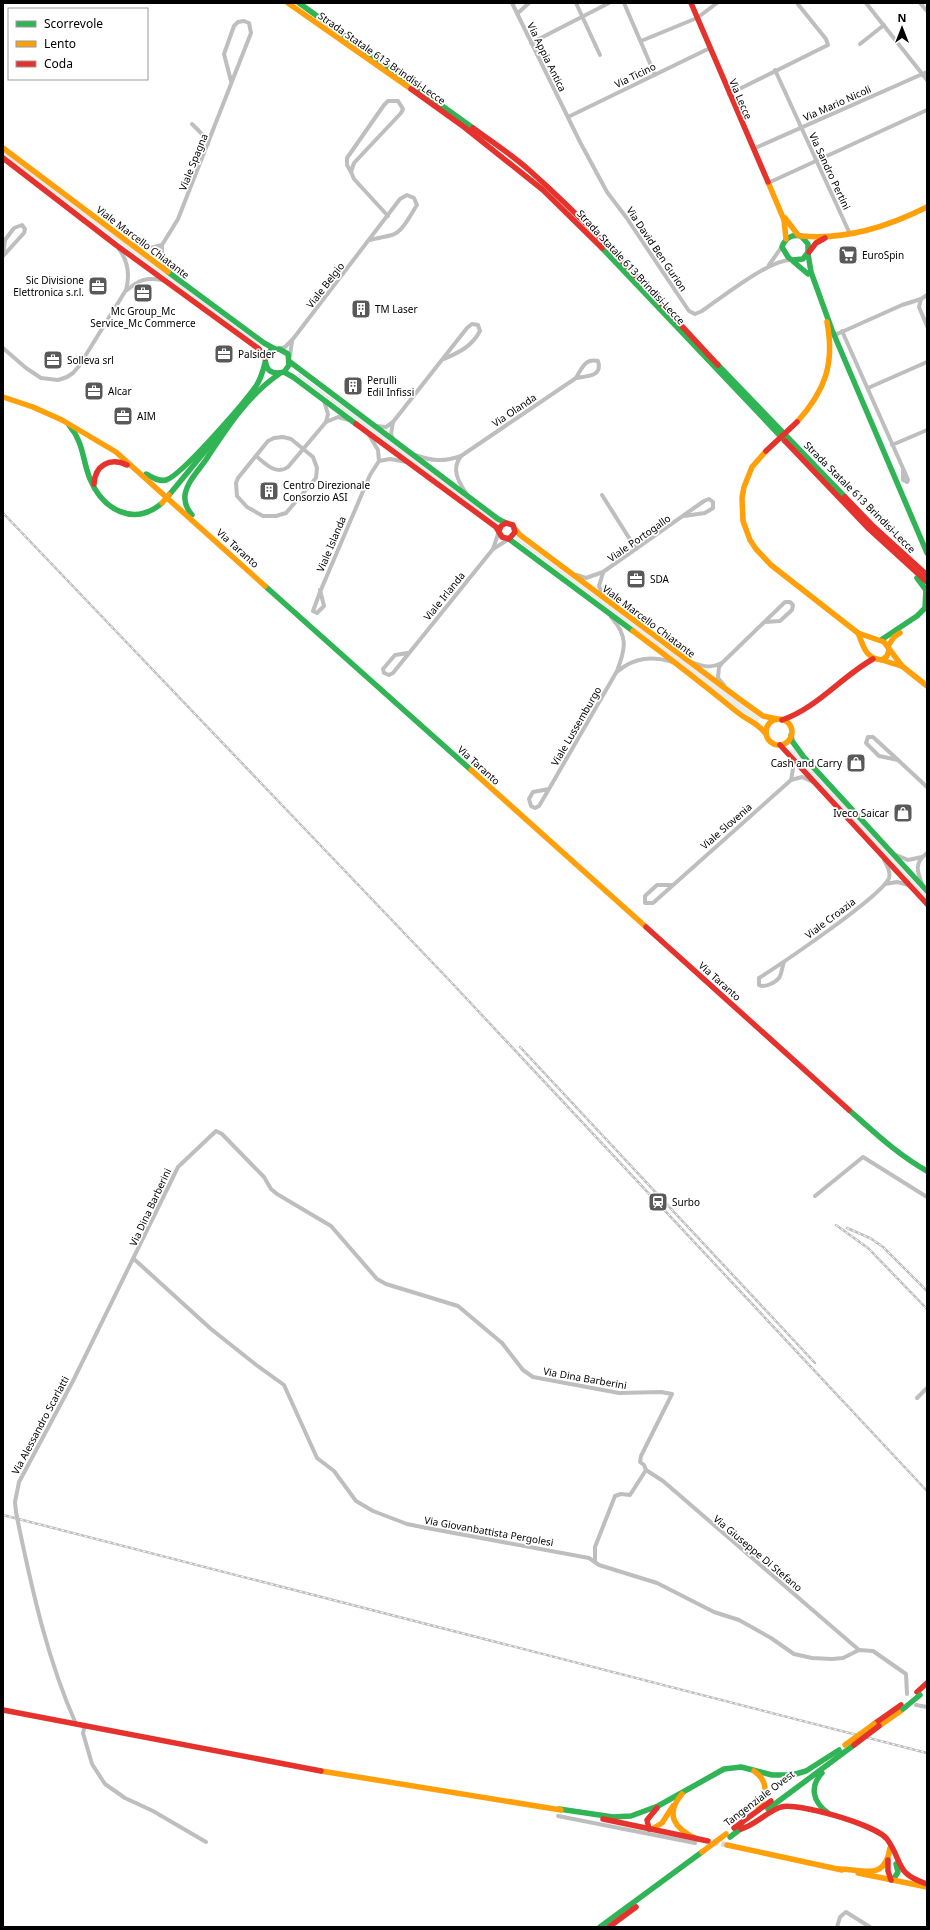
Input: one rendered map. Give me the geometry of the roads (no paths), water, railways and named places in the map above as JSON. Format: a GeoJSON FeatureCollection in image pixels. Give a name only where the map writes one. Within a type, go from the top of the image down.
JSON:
{"type":"FeatureCollection","features":[{"type":"Feature","properties":{"kind":"main road","name":"Strada Statale 613 Brindisi-Lecce"},"geometry":{"type":"LineString","coordinates":[[288,3],[464,128],[543,190],[601,247],[869,529],[927,582]]}},
{"type":"Feature","properties":{"kind":"main road","name":"Strada Statale 613 Brindisi-Lecce"},"geometry":{"type":"LineString","coordinates":[[299,3],[470,125],[528,169],[606,244],[698,344],[872,525],[927,575]]}},
{"type":"Feature","properties":{"kind":"main road","name":"Via Lecce"},"geometry":{"type":"LineString","coordinates":[[691,3],[785,224],[785,241]]}},
{"type":"Feature","properties":{"kind":"main road","name":"Viale Marcello Chiatante"},"geometry":{"type":"LineString","coordinates":[[3,148],[128,243],[264,343],[284,351],[290,360],[374,426],[467,495],[506,523],[510,524],[520,535],[738,698],[763,716],[788,724],[792,741],[803,756],[925,889]]}},
{"type":"Feature","properties":{"kind":"main road","name":"Viale Marcello Chiatante"},"geometry":{"type":"LineString","coordinates":[[3,158],[116,245],[259,349],[269,371],[282,373],[322,398],[496,527],[502,537],[509,539],[676,663],[739,714],[758,724],[766,734],[769,741],[780,745],[792,756],[927,904]]}},
{"type":"Feature","properties":{"kind":"main road","name":"Via Lecce"},"geometry":{"type":"LineString","coordinates":[[776,202],[799,235]]}},
{"type":"Feature","properties":{"kind":"main road"},"geometry":{"type":"LineString","coordinates":[[808,274],[783,252],[785,241],[793,235],[814,238],[850,234],[889,225],[927,207]]}},
{"type":"Feature","properties":{"kind":"main road"},"geometry":{"type":"LineString","coordinates":[[799,235],[808,244],[805,265],[826,316],[830,356],[824,384],[815,402],[752,467],[742,498],[743,521],[750,540],[771,565],[858,633],[879,640],[888,648],[902,666],[927,686]]}},
{"type":"Feature","properties":{"kind":"main road"},"geometry":{"type":"LineString","coordinates":[[792,260],[800,260],[819,241],[834,236]]}},
{"type":"Feature","properties":{"kind":"main road"},"geometry":{"type":"LineString","coordinates":[[807,254],[809,268],[827,310],[834,335],[927,553]]}},
{"type":"Feature","properties":{"kind":"main road"},"geometry":{"type":"LineString","coordinates":[[65,421],[78,435],[94,487],[107,502],[127,516],[142,516],[151,512],[162,503],[230,422],[257,385],[263,374],[268,352],[277,349]]}},
{"type":"Feature","properties":{"kind":"main road"},"geometry":{"type":"LineString","coordinates":[[116,452],[127,458],[150,477],[159,481],[167,480],[179,472],[260,388],[288,368],[290,360]]}},
{"type":"Feature","properties":{"kind":"main road","name":"Via Taranto"},"geometry":{"type":"LineString","coordinates":[[3,397],[22,402],[65,421],[93,436],[116,452],[891,1147],[911,1162],[927,1170]]}},
{"type":"Feature","properties":{"kind":"main road"},"geometry":{"type":"LineString","coordinates":[[210,535],[189,512],[185,499],[185,490],[235,415]]}},
{"type":"Feature","properties":{"kind":"main road"},"geometry":{"type":"LineString","coordinates":[[94,487],[94,476],[98,468],[105,462],[114,460],[123,463],[141,474]]}},
{"type":"Feature","properties":{"kind":"main road"},"geometry":{"type":"LineString","coordinates":[[499,531],[501,526],[506,523]]}},
{"type":"Feature","properties":{"kind":"main road"},"geometry":{"type":"LineString","coordinates":[[509,539],[514,535],[515,528]]}},
{"type":"Feature","properties":{"kind":"main road"},"geometry":{"type":"LineString","coordinates":[[860,665],[868,653],[871,642],[879,640],[917,616],[925,608],[927,598],[926,590],[922,583],[898,560],[890,549]]}},
{"type":"Feature","properties":{"kind":"main road"},"geometry":{"type":"LineString","coordinates":[[882,660],[887,656],[888,648],[894,637],[927,612]]}},
{"type":"Feature","properties":{"kind":"main road"},"geometry":{"type":"LineString","coordinates":[[858,633],[873,660]]}},
{"type":"Feature","properties":{"kind":"main road"},"geometry":{"type":"LineString","coordinates":[[780,745],[787,742],[796,718],[801,712],[860,665],[873,660],[882,660],[902,666]]}},
{"type":"Feature","properties":{"kind":"main road"},"geometry":{"type":"LineString","coordinates":[[766,734],[767,726],[801,712]]}},
{"type":"Feature","properties":{"kind":"main road","name":"Tangenziale Ovest"},"geometry":{"type":"LineString","coordinates":[[919,1694],[927,1683]]}},
{"type":"Feature","properties":{"kind":"main road","name":"Tangenziale Ovest"},"geometry":{"type":"LineString","coordinates":[[728,1835],[741,1829],[877,1725],[927,1689]]}},
{"type":"Feature","properties":{"kind":"main road"},"geometry":{"type":"LineString","coordinates":[[3,1710],[318,1771],[559,1809],[620,1817],[641,1814],[724,1769],[737,1766],[747,1767],[772,1775],[792,1775],[806,1771],[838,1750]]}},
{"type":"Feature","properties":{"kind":"main road","name":"Tangenziale Ovest"},"geometry":{"type":"LineString","coordinates":[[600,1927],[610,1924],[838,1750],[850,1746],[877,1725]]}},
{"type":"Feature","properties":{"kind":"main road"},"geometry":{"type":"LineString","coordinates":[[834,1816],[821,1808],[817,1803],[814,1798],[814,1785],[820,1774],[850,1746]]}},
{"type":"Feature","properties":{"kind":"main road"},"geometry":{"type":"LineString","coordinates":[[728,1835],[730,1829],[759,1806],[766,1796],[766,1784],[763,1779],[756,1772],[747,1767]]}},
{"type":"Feature","properties":{"kind":"main road"},"geometry":{"type":"LineString","coordinates":[[651,1829],[662,1823],[677,1799],[689,1788]]}},
{"type":"Feature","properties":{"kind":"main road"},"geometry":{"type":"LineString","coordinates":[[675,1804],[673,1813],[676,1824],[682,1831],[696,1841]]}},
{"type":"Feature","properties":{"kind":"main road"},"geometry":{"type":"LineString","coordinates":[[651,1829],[647,1824],[647,1820],[658,1806]]}},
{"type":"Feature","properties":{"kind":"main road"},"geometry":{"type":"LineString","coordinates":[[741,1829],[775,1809],[788,1806],[800,1806],[877,1830],[884,1836],[890,1845],[895,1859],[898,1872],[892,1880]]}},
{"type":"Feature","properties":{"kind":"main road"},"geometry":{"type":"LineString","coordinates":[[559,1809],[651,1829],[696,1841],[708,1841]]}},
{"type":"Feature","properties":{"kind":"main road"},"geometry":{"type":"LineString","coordinates":[[890,1845],[888,1871],[892,1880]]}},
{"type":"Feature","properties":{"kind":"main road"},"geometry":{"type":"LineString","coordinates":[[727,1846],[927,1886]]}},
{"type":"Feature","properties":{"kind":"main road"},"geometry":{"type":"LineString","coordinates":[[838,1869],[872,1872],[882,1868],[889,1858]]}},
{"type":"Feature","properties":{"kind":"main road"},"geometry":{"type":"LineString","coordinates":[[895,1859],[907,1875],[927,1886]]}},
{"type":"Feature","properties":{"kind":"street","name":"Via Appia Antica"},"geometry":{"type":"LineString","coordinates":[[512,3],[568,118]]}},
{"type":"Feature","properties":{"kind":"street"},"geometry":{"type":"LineString","coordinates":[[518,13],[529,3]]}},
{"type":"Feature","properties":{"kind":"street"},"geometry":{"type":"LineString","coordinates":[[576,3],[600,55]]}},
{"type":"Feature","properties":{"kind":"street"},"geometry":{"type":"LineString","coordinates":[[531,43],[609,3]]}},
{"type":"Feature","properties":{"kind":"street"},"geometry":{"type":"LineString","coordinates":[[625,3],[655,75]]}},
{"type":"Feature","properties":{"kind":"street"},"geometry":{"type":"LineString","coordinates":[[641,42],[697,18],[717,3]]}},
{"type":"Feature","properties":{"kind":"street"},"geometry":{"type":"LineString","coordinates":[[729,94],[828,45],[826,39],[797,3]]}},
{"type":"Feature","properties":{"kind":"street"},"geometry":{"type":"LineString","coordinates":[[866,3],[927,80]]}},
{"type":"Feature","properties":{"kind":"street"},"geometry":{"type":"LineString","coordinates":[[920,3],[927,11]]}},
{"type":"Feature","properties":{"kind":"street","name":"Viale Spagna"},"geometry":{"type":"LineString","coordinates":[[162,245],[178,219],[250,33],[249,23],[244,21],[238,22],[234,26],[224,54],[231,81]]}},
{"type":"Feature","properties":{"kind":"street"},"geometry":{"type":"LineString","coordinates":[[860,44],[884,25]]}},
{"type":"Feature","properties":{"kind":"street","name":"Via Ticino"},"geometry":{"type":"LineString","coordinates":[[568,118],[710,48]]}},
{"type":"Feature","properties":{"kind":"street","name":"Via Sandro Pertini"},"geometry":{"type":"LineString","coordinates":[[775,70],[850,234]]}},
{"type":"Feature","properties":{"kind":"street","name":"Via Mario Nicoli"},"geometry":{"type":"LineString","coordinates":[[753,150],[927,72]]}},
{"type":"Feature","properties":{"kind":"street"},"geometry":{"type":"LineString","coordinates":[[351,172],[354,163],[401,113],[403,109],[398,101],[388,101],[347,158],[346,165],[354,179],[388,216]]}},
{"type":"Feature","properties":{"kind":"street"},"geometry":{"type":"LineString","coordinates":[[768,183],[817,162],[927,110]]}},
{"type":"Feature","properties":{"kind":"street","name":"Via David Ben Gurion"},"geometry":{"type":"LineString","coordinates":[[568,118],[607,192],[626,217],[689,311],[694,314],[702,311],[766,268],[778,262],[792,260]]}},
{"type":"Feature","properties":{"kind":"street"},"geometry":{"type":"LineString","coordinates":[[192,124],[206,138],[208,144]]}},
{"type":"Feature","properties":{"kind":"street","name":"Viale Belgio"},"geometry":{"type":"LineString","coordinates":[[277,349],[285,347],[293,339],[400,199],[407,195],[414,198],[416,206],[398,232],[393,235],[382,236],[370,240]]}},
{"type":"Feature","properties":{"kind":"street"},"geometry":{"type":"LineString","coordinates":[[22,225],[25,229],[24,233],[3,256],[5,240],[14,228],[22,225]]}},
{"type":"Feature","properties":{"kind":"street","name":"Via David Ben Gurion"},"geometry":{"type":"LineString","coordinates":[[766,268],[774,260],[785,241]]}},
{"type":"Feature","properties":{"kind":"street"},"geometry":{"type":"LineString","coordinates":[[128,243],[150,248],[162,245],[164,266],[169,273]]}},
{"type":"Feature","properties":{"kind":"street"},"geometry":{"type":"LineString","coordinates":[[116,245],[126,261],[128,275],[126,290]]}},
{"type":"Feature","properties":{"kind":"street"},"geometry":{"type":"LineString","coordinates":[[3,348],[26,368],[41,378],[58,380],[67,377],[79,366],[126,290],[144,278],[166,281]]}},
{"type":"Feature","properties":{"kind":"street"},"geometry":{"type":"LineString","coordinates":[[834,335],[912,301],[921,299],[927,295]]}},
{"type":"Feature","properties":{"kind":"street"},"geometry":{"type":"LineString","coordinates":[[921,299],[919,307],[927,326]]}},
{"type":"Feature","properties":{"kind":"street"},"geometry":{"type":"LineString","coordinates":[[374,426],[386,427],[393,422],[467,328],[472,324],[478,326],[480,331],[475,341],[466,348],[444,359]]}},
{"type":"Feature","properties":{"kind":"street"},"geometry":{"type":"LineString","coordinates":[[842,331],[903,470]]}},
{"type":"Feature","properties":{"kind":"street","name":"Viale Belgio"},"geometry":{"type":"LineString","coordinates":[[290,360],[290,349],[293,339]]}},
{"type":"Feature","properties":{"kind":"street","name":"Via Olanda"},"geometry":{"type":"LineString","coordinates":[[412,454],[437,461],[450,460],[461,456],[576,378],[593,375],[598,372],[600,366],[598,361],[592,359],[584,363],[576,378]]}},
{"type":"Feature","properties":{"kind":"street"},"geometry":{"type":"LineString","coordinates":[[868,388],[927,362]]}},
{"type":"Feature","properties":{"kind":"street"},"geometry":{"type":"LineString","coordinates":[[322,398],[327,409],[326,422]]}},
{"type":"Feature","properties":{"kind":"street"},"geometry":{"type":"LineString","coordinates":[[256,456],[273,469],[282,470],[287,468],[326,422],[338,417],[352,421]]}},
{"type":"Feature","properties":{"kind":"street"},"geometry":{"type":"LineString","coordinates":[[393,422],[391,434],[393,440]]}},
{"type":"Feature","properties":{"kind":"street"},"geometry":{"type":"LineString","coordinates":[[892,445],[927,430]]}},
{"type":"Feature","properties":{"kind":"street"},"geometry":{"type":"LineString","coordinates":[[368,432],[377,446],[379,461],[390,459],[407,462]]}},
{"type":"Feature","properties":{"kind":"street"},"geometry":{"type":"LineString","coordinates":[[278,437],[288,438],[315,459],[317,468],[316,478],[286,513],[276,516],[259,515],[246,507],[237,496],[236,483],[238,478],[256,456],[269,440],[278,437]]}},
{"type":"Feature","properties":{"kind":"street"},"geometry":{"type":"LineString","coordinates":[[461,456],[458,461],[456,474],[467,495]]}},
{"type":"Feature","properties":{"kind":"street","name":"Viale Islanda"},"geometry":{"type":"LineString","coordinates":[[320,590],[324,606],[317,613],[313,611],[313,607],[320,590],[370,475],[379,461]]}},
{"type":"Feature","properties":{"kind":"street"},"geometry":{"type":"LineString","coordinates":[[602,495],[636,549]]}},
{"type":"Feature","properties":{"kind":"street","name":"Viale Portogallo"},"geometry":{"type":"LineString","coordinates":[[568,571],[586,578],[603,572],[704,501],[708,500],[713,502],[713,508],[705,513],[684,516]]}},
{"type":"Feature","properties":{"kind":"street","name":"Viale Irlanda"},"geometry":{"type":"LineString","coordinates":[[493,549],[499,531]]}},
{"type":"Feature","properties":{"kind":"street","name":"Viale Irlanda"},"geometry":{"type":"LineString","coordinates":[[408,653],[395,655],[383,669],[384,673],[389,675],[393,673],[493,549],[509,539]]}},
{"type":"Feature","properties":{"kind":"street","name":"Viale Portogallo"},"geometry":{"type":"LineString","coordinates":[[603,572],[599,586],[604,598]]}},
{"type":"Feature","properties":{"kind":"street"},"geometry":{"type":"LineString","coordinates":[[738,698],[721,683],[718,678],[719,667],[785,602],[790,602],[793,606],[792,610],[780,621],[765,622]]}},
{"type":"Feature","properties":{"kind":"street","name":"Viale Lussemburgo"},"geometry":{"type":"LineString","coordinates":[[550,789],[533,792],[529,799],[531,806],[535,808],[539,806],[550,789],[617,671],[624,654],[625,646],[618,626],[607,612]]}},
{"type":"Feature","properties":{"kind":"street"},"geometry":{"type":"LineString","coordinates":[[617,671],[641,658],[657,658],[676,663]]}},
{"type":"Feature","properties":{"kind":"street"},"geometry":{"type":"LineString","coordinates":[[688,661],[702,667],[722,663]]}},
{"type":"Feature","properties":{"kind":"street"},"geometry":{"type":"LineString","coordinates":[[898,760],[879,756],[866,743],[868,737],[873,737],[898,760],[927,787]]}},
{"type":"Feature","properties":{"kind":"street"},"geometry":{"type":"LineString","coordinates":[[792,756],[793,769],[791,780],[802,778],[818,785]]}},
{"type":"Feature","properties":{"kind":"street","name":"Viale Slovenia"},"geometry":{"type":"LineString","coordinates":[[673,884],[657,885],[645,896],[645,903],[653,903],[791,780]]}},
{"type":"Feature","properties":{"kind":"street"},"geometry":{"type":"LineString","coordinates":[[891,852],[908,860],[922,857],[927,854]]}},
{"type":"Feature","properties":{"kind":"street"},"geometry":{"type":"LineString","coordinates":[[881,855],[889,871],[889,877],[884,884]]}},
{"type":"Feature","properties":{"kind":"street"},"geometry":{"type":"LineString","coordinates":[[922,857],[917,868],[925,889]]}},
{"type":"Feature","properties":{"kind":"street"},"geometry":{"type":"LineString","coordinates":[[884,884],[897,882],[910,886]]}},
{"type":"Feature","properties":{"kind":"street","name":"Viale Croazia"},"geometry":{"type":"LineString","coordinates":[[784,962],[779,978],[767,986],[762,987],[758,985],[759,978],[784,962],[847,916],[884,884]]}},
{"type":"Feature","properties":{"kind":"street","name":"Via Dina Barberini"},"geometry":{"type":"LineString","coordinates":[[134,1258],[178,1167],[216,1131],[222,1134],[264,1177],[272,1189],[278,1194],[331,1226],[377,1279],[386,1284],[458,1306],[502,1343],[528,1374],[542,1380],[619,1393],[661,1392],[672,1394],[640,1456],[640,1462],[644,1465],[646,1470]]}},
{"type":"Feature","properties":{"kind":"street"},"geometry":{"type":"LineString","coordinates":[[815,1196],[864,1157],[927,1197]]}},
{"type":"Feature","properties":{"kind":"street","name":"Via Alessandro Scarlatti"},"geometry":{"type":"LineString","coordinates":[[76,1724],[61,1690],[33,1594],[15,1502],[19,1482],[73,1381],[134,1258]]}},
{"type":"Feature","properties":{"kind":"street","name":"Via Giovanbattista Pergolesi"},"geometry":{"type":"LineString","coordinates":[[134,1258],[211,1329],[284,1385],[317,1458],[334,1471],[351,1494],[363,1506],[407,1524],[589,1558],[599,1565],[657,1583],[714,1612],[739,1620],[771,1638],[794,1654],[812,1658],[839,1659],[859,1650]]}},
{"type":"Feature","properties":{"kind":"street"},"geometry":{"type":"LineString","coordinates":[[917,1398],[927,1388]]}},
{"type":"Feature","properties":{"kind":"street"},"geometry":{"type":"LineString","coordinates":[[595,1561],[595,1548],[615,1496],[621,1494],[630,1495],[646,1470]]}},
{"type":"Feature","properties":{"kind":"street","name":"Via Giuseppe Di Stefano"},"geometry":{"type":"LineString","coordinates":[[646,1470],[663,1481],[859,1650]]}},
{"type":"Feature","properties":{"kind":"street"},"geometry":{"type":"LineString","coordinates":[[859,1650],[872,1651],[903,1671],[907,1678],[907,1694]]}},
{"type":"Feature","properties":{"kind":"street"},"geometry":{"type":"LineString","coordinates":[[916,1705],[927,1707]]}},
{"type":"Feature","properties":{"kind":"street"},"geometry":{"type":"LineString","coordinates":[[84,1726],[83,1733],[92,1764],[105,1784],[136,1805],[153,1811],[206,1842]]}},
{"type":"Feature","properties":{"kind":"street"},"geometry":{"type":"LineString","coordinates":[[558,1816],[696,1841]]}},
{"type":"Feature","properties":{"kind":"street"},"geometry":{"type":"LineString","coordinates":[[837,1927],[840,1917],[846,1912],[870,1927]]}},
{"type":"Feature","properties":{"kind":"tunnel"},"geometry":{"type":"LineString","coordinates":[[713,1842],[727,1845]]}},
{"type":"Feature","properties":{"kind":"railway"},"geometry":{"type":"LineString","coordinates":[[3,513],[451,982],[927,1491]]}},
{"type":"Feature","properties":{"kind":"railway"},"geometry":{"type":"LineString","coordinates":[[520,1047],[815,1363]]}},
{"type":"Feature","properties":{"kind":"railway"},"geometry":{"type":"LineString","coordinates":[[836,1225],[868,1248],[927,1309]]}},
{"type":"Feature","properties":{"kind":"railway"},"geometry":{"type":"LineString","coordinates":[[847,1228],[870,1238],[883,1247],[927,1291]]}},
{"type":"Feature","properties":{"kind":"railway"},"geometry":{"type":"LineString","coordinates":[[3,1515],[927,1753]]}},
{"type":"Feature","properties":{"kind":"place","name":"EuroSpin"},"geometry":{"type":"Point","coordinates":[848,255]}},
{"type":"Feature","properties":{"kind":"place","name":"Sic Divisione Elettronica s.r.l."},"geometry":{"type":"Point","coordinates":[98,286]}},
{"type":"Feature","properties":{"kind":"place","name":"Mc Group_Mc Service_Mc Commerce"},"geometry":{"type":"Point","coordinates":[143,293]}},
{"type":"Feature","properties":{"kind":"place","name":"TM Laser"},"geometry":{"type":"Point","coordinates":[361,309]}},
{"type":"Feature","properties":{"kind":"place","name":"Palsider"},"geometry":{"type":"Point","coordinates":[224,354]}},
{"type":"Feature","properties":{"kind":"place","name":"Solleva srl"},"geometry":{"type":"Point","coordinates":[53,360]}},
{"type":"Feature","properties":{"kind":"place","name":"Perulli Edil Infissi"},"geometry":{"type":"Point","coordinates":[353,386]}},
{"type":"Feature","properties":{"kind":"place","name":"Alcar"},"geometry":{"type":"Point","coordinates":[94,391]}},
{"type":"Feature","properties":{"kind":"place","name":"AIM"},"geometry":{"type":"Point","coordinates":[123,416]}},
{"type":"Feature","properties":{"kind":"place","name":"Centro Direzionale Consorzio ASI"},"geometry":{"type":"Point","coordinates":[269,491]}},
{"type":"Feature","properties":{"kind":"place","name":"SDA"},"geometry":{"type":"Point","coordinates":[636,579]}},
{"type":"Feature","properties":{"kind":"place","name":"Cash and Carry"},"geometry":{"type":"Point","coordinates":[856,763]}},
{"type":"Feature","properties":{"kind":"place","name":"Iveco Saicar"},"geometry":{"type":"Point","coordinates":[903,813]}},
{"type":"Feature","properties":{"kind":"place","name":"Surbo"},"geometry":{"type":"Point","coordinates":[658,1202]}}]}
